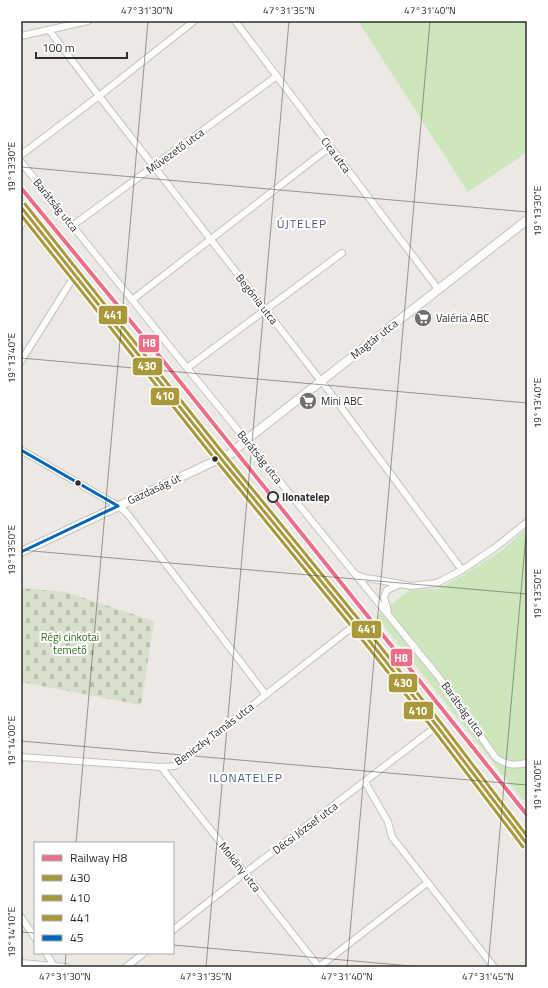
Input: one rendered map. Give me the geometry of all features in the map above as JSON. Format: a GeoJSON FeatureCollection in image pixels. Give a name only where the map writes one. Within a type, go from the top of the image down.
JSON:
{"type":"FeatureCollection","features":[{"type":"Feature","properties":{"kind":"main road"},"geometry":{"type":"LineString","coordinates":[[24,211],[221,458],[356,624],[437,726],[527,844]]}},
{"type":"Feature","properties":{"kind":"street"},"geometry":{"type":"LineString","coordinates":[[21,36],[87,21]]}},
{"type":"Feature","properties":{"kind":"street"},"geometry":{"type":"LineString","coordinates":[[21,155],[194,21]]}},
{"type":"Feature","properties":{"kind":"street","name":"Cica utca"},"geometry":{"type":"LineString","coordinates":[[235,21],[438,289]]}},
{"type":"Feature","properties":{"kind":"street","name":"Begónia utca"},"geometry":{"type":"LineString","coordinates":[[49,30],[326,387],[462,570]]}},
{"type":"Feature","properties":{"kind":"street","name":"Művezető utca"},"geometry":{"type":"LineString","coordinates":[[72,226],[277,76]]}},
{"type":"Feature","properties":{"kind":"street"},"geometry":{"type":"LineString","coordinates":[[132,300],[330,147]]}},
{"type":"Feature","properties":{"kind":"street","name":"Barátság utca"},"geometry":{"type":"LineString","coordinates":[[21,162],[438,676],[496,758],[505,763],[515,765],[527,763]]}},
{"type":"Feature","properties":{"kind":"street"},"geometry":{"type":"LineString","coordinates":[[21,225],[24,211]]}},
{"type":"Feature","properties":{"kind":"street","name":"Magtár utca"},"geometry":{"type":"LineString","coordinates":[[221,458],[232,453],[246,440],[527,220]]}},
{"type":"Feature","properties":{"kind":"street"},"geometry":{"type":"LineString","coordinates":[[187,368],[342,253]]}},
{"type":"Feature","properties":{"kind":"street"},"geometry":{"type":"LineString","coordinates":[[21,361],[75,275]]}},
{"type":"Feature","properties":{"kind":"street"},"geometry":{"type":"LineString","coordinates":[[21,450],[126,512],[266,695]]}},
{"type":"Feature","properties":{"kind":"street","name":"Gazdaság út"},"geometry":{"type":"LineString","coordinates":[[21,552],[221,458]]}},
{"type":"Feature","properties":{"kind":"street"},"geometry":{"type":"LineString","coordinates":[[355,574],[365,578],[411,586],[437,583],[462,570],[496,547],[527,522]]}},
{"type":"Feature","properties":{"kind":"street"},"geometry":{"type":"LineString","coordinates":[[389,616],[384,597],[387,590],[400,584]]}},
{"type":"Feature","properties":{"kind":"street","name":"Beniczky Tamás utca"},"geometry":{"type":"LineString","coordinates":[[21,757],[161,767],[175,766],[356,624]]}},
{"type":"Feature","properties":{"kind":"street","name":"Décsi József utca"},"geometry":{"type":"LineString","coordinates":[[174,929],[437,726]]}},
{"type":"Feature","properties":{"kind":"street","name":"Mokány utca"},"geometry":{"type":"LineString","coordinates":[[161,767],[318,967]]}},
{"type":"Feature","properties":{"kind":"street"},"geometry":{"type":"LineString","coordinates":[[365,782],[388,822],[392,837],[494,967]]}},
{"type":"Feature","properties":{"kind":"street"},"geometry":{"type":"LineString","coordinates":[[318,967],[427,883]]}},
{"type":"Feature","properties":{"kind":"street"},"geometry":{"type":"LineString","coordinates":[[21,918],[34,937]]}},
{"type":"Feature","properties":{"kind":"street"},"geometry":{"type":"LineString","coordinates":[[47,954],[54,966]]}},
{"type":"Feature","properties":{"kind":"street"},"geometry":{"type":"LineString","coordinates":[[126,967],[143,954]]}},
{"type":"Feature","properties":{"kind":"street"},"geometry":{"type":"LineString","coordinates":[[21,963],[66,967]]}},
{"type":"Feature","properties":{"kind":"green space"},"geometry":{"type":"Polygon","coordinates":[[[358,21],[527,21],[527,152],[468,192],[358,21]]]}},
{"type":"Feature","properties":{"kind":"green space"},"geometry":{"type":"Polygon","coordinates":[[[527,528],[527,805],[376,616],[410,590],[438,589],[465,574],[501,551],[527,528]]]}},
{"type":"Feature","properties":{"kind":"green space","name":"Régi cinkotai temető"},"geometry":{"type":"Polygon","coordinates":[[[21,588],[66,592],[154,621],[141,705],[21,682],[21,588]]]}},
{"type":"Feature","properties":{"kind":"rail line","name":"H8"},"geometry":{"type":"LineString","coordinates":[[21,188],[165,363],[527,815]]}},
{"type":"Feature","properties":{"kind":"transit line","name":"441"},"geometry":{"type":"LineString","coordinates":[[25,204],[218,447],[360,621],[441,723],[527,836]]}},
{"type":"Feature","properties":{"kind":"transit line","name":"430"},"geometry":{"type":"LineString","coordinates":[[21,207],[214,450],[356,624],[437,726],[527,844]]}},
{"type":"Feature","properties":{"kind":"transit line","name":"410"},"geometry":{"type":"LineString","coordinates":[[21,215],[210,453],[352,627],[433,729],[523,847]]}},
{"type":"Feature","properties":{"kind":"transit line","name":"45"},"geometry":{"type":"LineString","coordinates":[[21,450],[118,506]]}},
{"type":"Feature","properties":{"kind":"transit line","name":"45"},"geometry":{"type":"LineString","coordinates":[[21,552],[118,506]]}},
{"type":"Feature","properties":{"kind":"place","name":"Valéria ABC"},"geometry":{"type":"Point","coordinates":[423,318]}},
{"type":"Feature","properties":{"kind":"place","name":"Mini ABC"},"geometry":{"type":"Point","coordinates":[308,401]}},
{"type":"Feature","properties":{"kind":"place","name":"Ilonatelep"},"geometry":{"type":"Point","coordinates":[273,497]}},
{"type":"Feature","properties":{"kind":"district","name":"ÚJTELEP"},"geometry":{"type":"Point","coordinates":[302,223]}},
{"type":"Feature","properties":{"kind":"district","name":"ILONATELEP"},"geometry":{"type":"Point","coordinates":[246,777]}}]}
